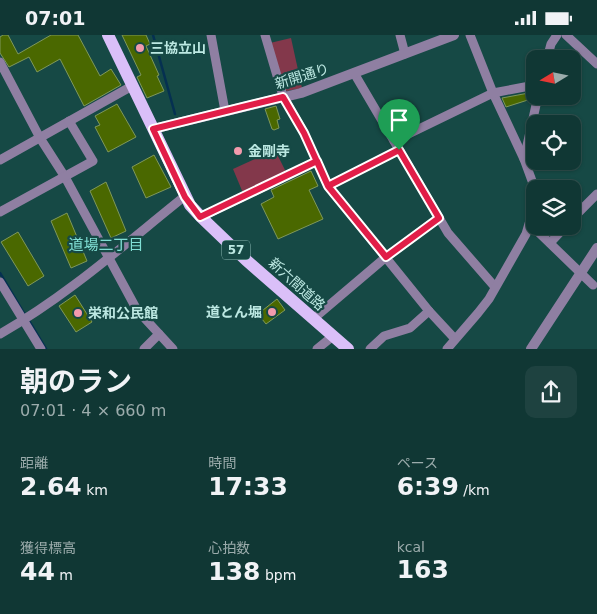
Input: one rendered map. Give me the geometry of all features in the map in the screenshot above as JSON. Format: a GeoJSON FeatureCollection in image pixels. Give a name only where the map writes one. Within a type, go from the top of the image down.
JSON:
{"type":"FeatureCollection","features":[{"type":"Feature","properties":{"kind":"main road","name":"新六間道路"},"geometry":{"type":"LineString","coordinates":[[108,35],[185,197],[200,217],[348,349]]}},
{"type":"Feature","properties":{"kind":"street"},"geometry":{"type":"LineString","coordinates":[[210,35],[225,111]]}},
{"type":"Feature","properties":{"kind":"street"},"geometry":{"type":"LineString","coordinates":[[265,35],[283,97],[304,133],[328,186],[429,311],[455,339]]}},
{"type":"Feature","properties":{"kind":"street"},"geometry":{"type":"LineString","coordinates":[[400,35],[405,54]]}},
{"type":"Feature","properties":{"kind":"street","name":"新開通り"},"geometry":{"type":"LineString","coordinates":[[153,129],[301,93],[454,35]]}},
{"type":"Feature","properties":{"kind":"street"},"geometry":{"type":"LineString","coordinates":[[470,35],[493,93],[532,180]]}},
{"type":"Feature","properties":{"kind":"street"},"geometry":{"type":"LineString","coordinates":[[550,50],[556,35]]}},
{"type":"Feature","properties":{"kind":"street"},"geometry":{"type":"LineString","coordinates":[[566,35],[597,64]]}},
{"type":"Feature","properties":{"kind":"street"},"geometry":{"type":"LineString","coordinates":[[0,62],[137,310],[173,349]]}},
{"type":"Feature","properties":{"kind":"street"},"geometry":{"type":"LineString","coordinates":[[354,73],[448,233],[495,287]]}},
{"type":"Feature","properties":{"kind":"street"},"geometry":{"type":"LineString","coordinates":[[0,160],[132,86]]}},
{"type":"Feature","properties":{"kind":"street"},"geometry":{"type":"LineString","coordinates":[[394,141],[493,93],[526,87]]}},
{"type":"Feature","properties":{"kind":"street"},"geometry":{"type":"LineString","coordinates":[[524,159],[536,105]]}},
{"type":"Feature","properties":{"kind":"street"},"geometry":{"type":"LineString","coordinates":[[0,213],[93,161],[69,121]]}},
{"type":"Feature","properties":{"kind":"street"},"geometry":{"type":"LineString","coordinates":[[328,186],[399,150]]}},
{"type":"Feature","properties":{"kind":"street"},"geometry":{"type":"LineString","coordinates":[[200,217],[317,161]]}},
{"type":"Feature","properties":{"kind":"street"},"geometry":{"type":"LineString","coordinates":[[581,210],[597,194]]}},
{"type":"Feature","properties":{"kind":"street"},"geometry":{"type":"LineString","coordinates":[[0,334],[24,321],[77,283],[185,197]]}},
{"type":"Feature","properties":{"kind":"street"},"geometry":{"type":"LineString","coordinates":[[313,319],[386,257],[439,218]]}},
{"type":"Feature","properties":{"kind":"street"},"geometry":{"type":"LineString","coordinates":[[447,349],[478,313],[526,234]]}},
{"type":"Feature","properties":{"kind":"street"},"geometry":{"type":"LineString","coordinates":[[542,235],[593,285]]}},
{"type":"Feature","properties":{"kind":"street"},"geometry":{"type":"LineString","coordinates":[[550,243],[558,235]]}},
{"type":"Feature","properties":{"kind":"street"},"geometry":{"type":"LineString","coordinates":[[531,349],[597,248]]}},
{"type":"Feature","properties":{"kind":"street"},"geometry":{"type":"LineString","coordinates":[[1,285],[41,349]]}},
{"type":"Feature","properties":{"kind":"street"},"geometry":{"type":"LineString","coordinates":[[370,349],[384,337],[410,328],[429,311]]}},
{"type":"Feature","properties":{"kind":"street"},"geometry":{"type":"LineString","coordinates":[[144,349],[159,334]]}},
{"type":"Feature","properties":{"kind":"street"},"geometry":{"type":"LineString","coordinates":[[317,349],[333,336]]}},
{"type":"Feature","properties":{"kind":"shaded area"},"geometry":{"type":"Polygon","coordinates":[[[291,38],[302,88],[287,91],[282,87],[270,43],[291,38]]]}},
{"type":"Feature","properties":{"kind":"shaded area"},"geometry":{"type":"Polygon","coordinates":[[[275,150],[286,172],[243,193],[233,169],[275,150]]]}},
{"type":"Feature","properties":{"kind":"building"},"geometry":{"type":"Polygon","coordinates":[[[8,35],[18,54],[51,35],[78,35],[100,76],[111,69],[121,85],[84,106],[60,59],[37,72],[29,57],[9,67],[0,53],[0,37],[8,35]]]}},
{"type":"Feature","properties":{"kind":"building"},"geometry":{"type":"Polygon","coordinates":[[[122,35],[146,35],[150,44],[146,46],[164,91],[147,98],[137,77],[141,75],[122,35]]]}},
{"type":"Feature","properties":{"kind":"building"},"geometry":{"type":"Polygon","coordinates":[[[526,94],[526,101],[506,107],[502,98],[526,94]]]}},
{"type":"Feature","properties":{"kind":"building"},"geometry":{"type":"Polygon","coordinates":[[[117,104],[136,137],[108,152],[95,127],[100,125],[95,116],[117,104]]]}},
{"type":"Feature","properties":{"kind":"building"},"geometry":{"type":"Polygon","coordinates":[[[276,106],[280,119],[277,120],[279,128],[274,130],[265,109],[276,106]]]}},
{"type":"Feature","properties":{"kind":"building"},"geometry":{"type":"Polygon","coordinates":[[[154,155],[171,187],[146,198],[132,167],[154,155]]]}},
{"type":"Feature","properties":{"kind":"building"},"geometry":{"type":"Polygon","coordinates":[[[311,171],[318,186],[309,190],[323,219],[278,239],[261,204],[274,197],[271,190],[311,171]]]}},
{"type":"Feature","properties":{"kind":"building"},"geometry":{"type":"Polygon","coordinates":[[[106,182],[126,231],[111,238],[90,191],[106,182]]]}},
{"type":"Feature","properties":{"kind":"building"},"geometry":{"type":"Polygon","coordinates":[[[67,213],[87,261],[71,268],[51,221],[67,213]]]}},
{"type":"Feature","properties":{"kind":"building"},"geometry":{"type":"Polygon","coordinates":[[[18,232],[44,276],[28,286],[1,242],[18,232]]]}},
{"type":"Feature","properties":{"kind":"building"},"geometry":{"type":"Polygon","coordinates":[[[75,295],[92,322],[76,332],[59,306],[75,295]]]}},
{"type":"Feature","properties":{"kind":"building","name":"道とん堀"},"geometry":{"type":"Polygon","coordinates":[[[277,299],[285,310],[266,324],[258,314],[277,299]]]}},
{"type":"Feature","properties":{"kind":"waterway"},"geometry":{"type":"LineString","coordinates":[[153,35],[175,114]]}},
{"type":"Feature","properties":{"kind":"waterway"},"geometry":{"type":"LineString","coordinates":[[0,273],[25,315]]}},
{"type":"Feature","properties":{"kind":"waterway"},"geometry":{"type":"LineString","coordinates":[[28,319],[46,349]]}},
{"type":"Feature","properties":{"kind":"place","name":"三協立山"},"geometry":{"type":"Point","coordinates":[140,48]}},
{"type":"Feature","properties":{"kind":"place","name":"金剛寺"},"geometry":{"type":"Point","coordinates":[238,151]}},
{"type":"Feature","properties":{"kind":"place","name":"道とん堀"},"geometry":{"type":"Point","coordinates":[272,312]}},
{"type":"Feature","properties":{"kind":"place","name":"栄和公民館"},"geometry":{"type":"Point","coordinates":[78,313]}},
{"type":"Feature","properties":{"kind":"district","name":"道場二丁目"},"geometry":{"type":"Point","coordinates":[106,245]}},
{"type":"Feature","properties":{"kind":"route"},"geometry":{"type":"LineString","coordinates":[[399,150],[328,186],[317,161],[200,217],[185,197],[153,129],[283,97],[304,133],[317,161],[328,186],[333,195],[386,257],[439,218],[399,150]]}}]}
